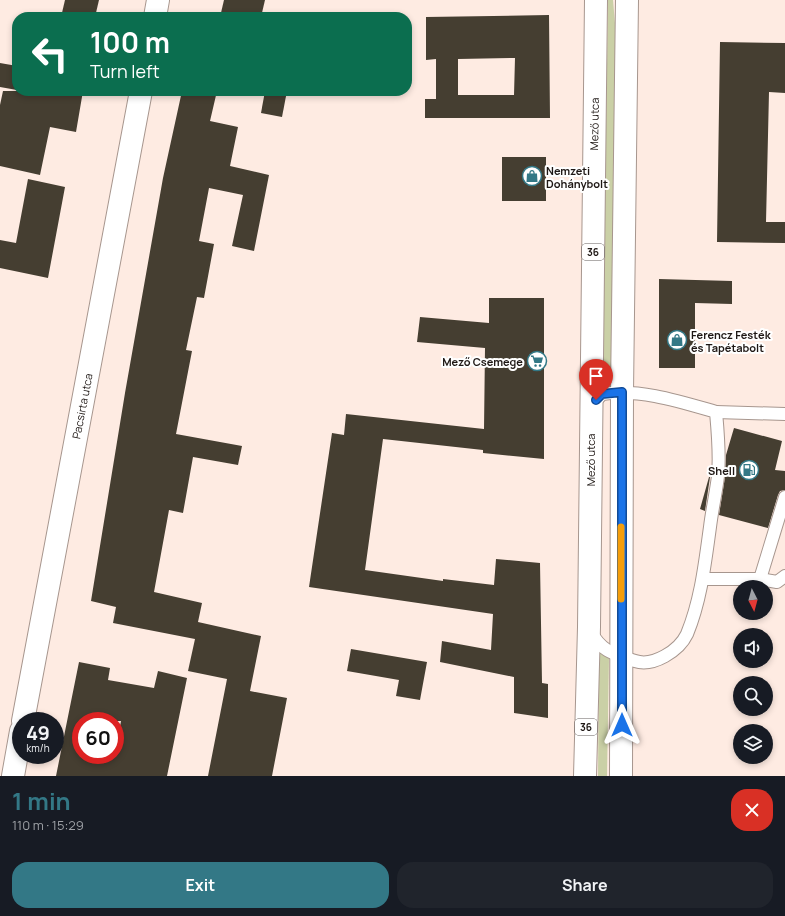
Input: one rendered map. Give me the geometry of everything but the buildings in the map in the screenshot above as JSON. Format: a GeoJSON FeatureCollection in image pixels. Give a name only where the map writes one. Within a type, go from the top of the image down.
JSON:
{"type":"FeatureCollection","features":[{"type":"Feature","properties":{"kind":"main road"},"geometry":{"type":"LineString","coordinates":[[156,12],[158,0]]}},
{"type":"Feature","properties":{"kind":"main road","name":"Mező utca"},"geometry":{"type":"LineString","coordinates":[[585,776],[589,627],[596,0]]}},
{"type":"Feature","properties":{"kind":"main road"},"geometry":{"type":"LineString","coordinates":[[621,776],[622,392],[627,0]]}},
{"type":"Feature","properties":{"kind":"main road","name":"Pacsirta utca"},"geometry":{"type":"LineString","coordinates":[[25,712],[140,96]]}},
{"type":"Feature","properties":{"kind":"main road"},"geometry":{"type":"LineString","coordinates":[[13,776],[15,764]]}},
{"type":"Feature","properties":{"kind":"lane"},"geometry":{"type":"LineString","coordinates":[[591,406],[602,394],[622,392],[655,395],[716,412],[784,415]]}},
{"type":"Feature","properties":{"kind":"lane"},"geometry":{"type":"LineString","coordinates":[[589,627],[596,642],[608,652],[642,664],[651,663],[674,650],[686,635],[703,580],[718,477],[719,443],[716,412]]}},
{"type":"Feature","properties":{"kind":"lane"},"geometry":{"type":"LineString","coordinates":[[760,579],[785,497]]}},
{"type":"Feature","properties":{"kind":"lane"},"geometry":{"type":"LineString","coordinates":[[703,580],[760,579],[777,582],[785,576]]}},
{"type":"Feature","properties":{"kind":"green space"},"geometry":{"type":"Polygon","coordinates":[[[608,0],[613,0],[616,35],[613,385],[609,389],[602,387],[608,0]]]}},
{"type":"Feature","properties":{"kind":"green space"},"geometry":{"type":"Polygon","coordinates":[[[599,651],[609,658],[607,776],[598,776],[599,651]]]}},
{"type":"Feature","properties":{"kind":"slow traffic"},"geometry":{"type":"LineString","coordinates":[[621,527],[621,599]]}},
{"type":"Feature","properties":{"kind":"place","name":"Nemzeti Dohánybolt"},"geometry":{"type":"Point","coordinates":[532,176]}},
{"type":"Feature","properties":{"kind":"place","name":"Ferencz Festék és Tapétabolt"},"geometry":{"type":"Point","coordinates":[677,340]}},
{"type":"Feature","properties":{"kind":"place","name":"Mező Csemege"},"geometry":{"type":"Point","coordinates":[537,361]}},
{"type":"Feature","properties":{"kind":"place","name":"Shell"},"geometry":{"type":"Point","coordinates":[749,470]}},
{"type":"Feature","properties":{"kind":"route"},"geometry":{"type":"LineString","coordinates":[[596,400],[602,394],[622,392],[622,725]]}}]}
